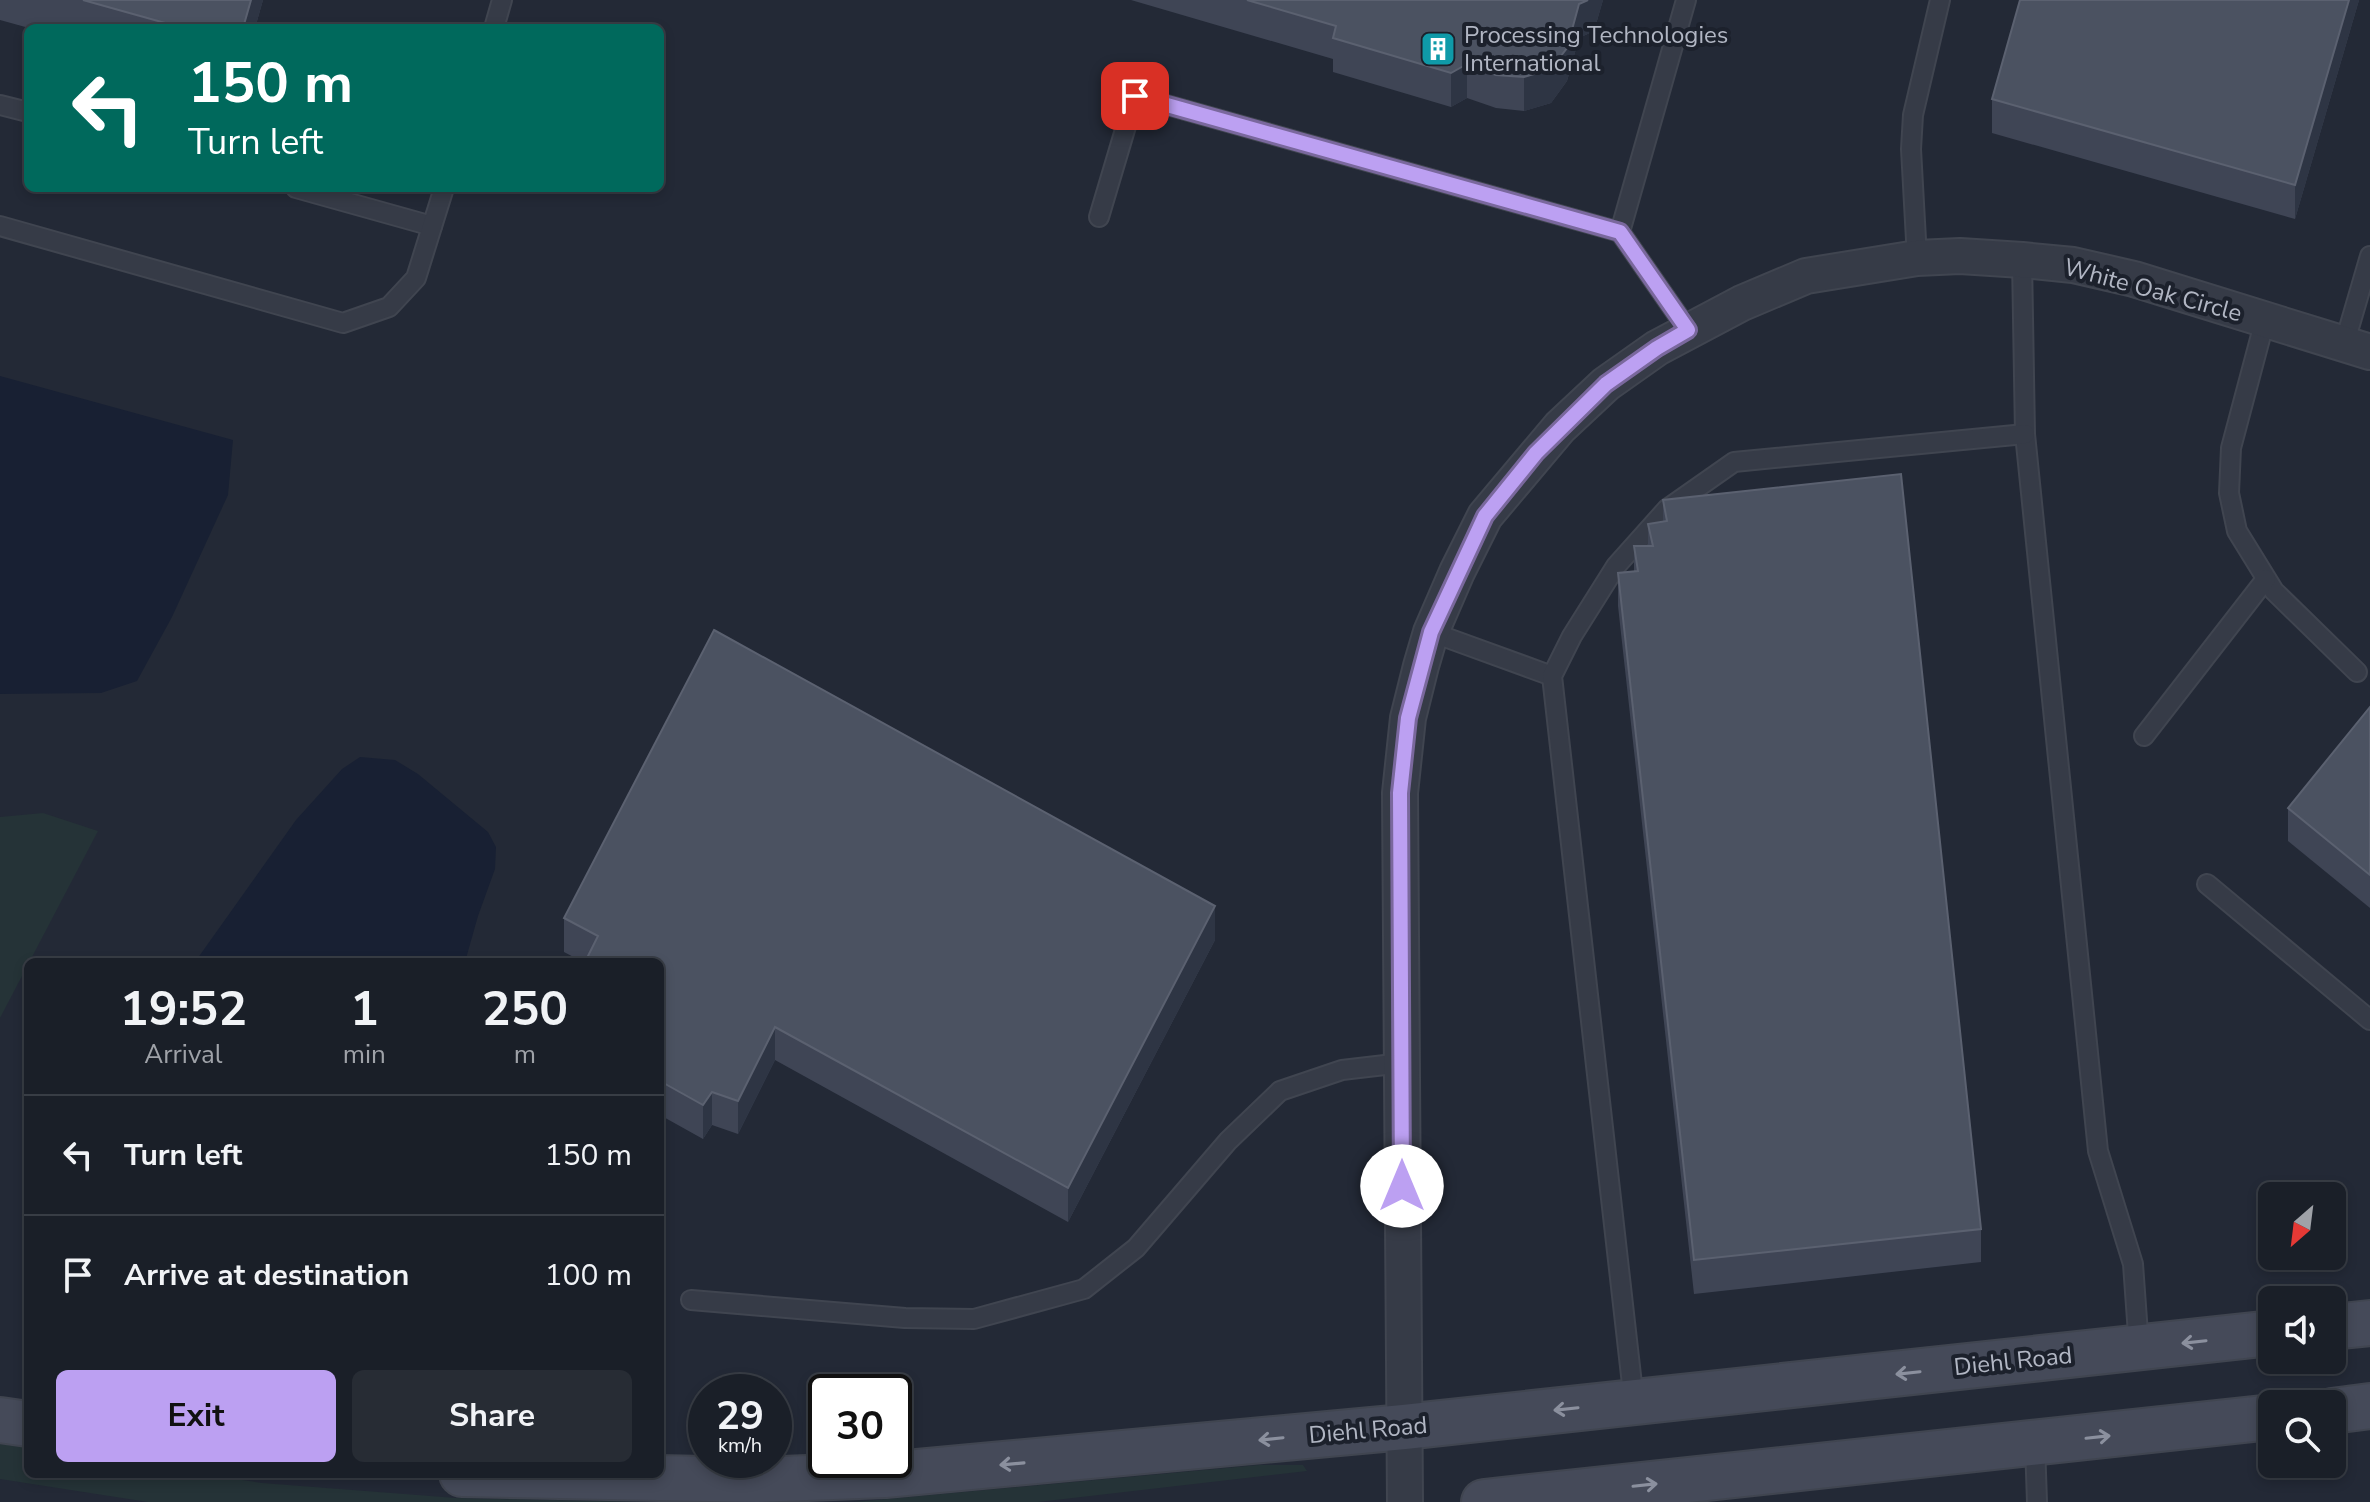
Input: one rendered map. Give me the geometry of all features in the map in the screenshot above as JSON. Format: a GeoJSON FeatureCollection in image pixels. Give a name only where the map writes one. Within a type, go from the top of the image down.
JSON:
{"type":"FeatureCollection","features":[{"type":"Feature","properties":{"kind":"street","name":"White Oak Circle"},"geometry":{"type":"LineString","coordinates":[[1405,1502],[1400,793],[1408,718],[1431,632],[1485,516],[1527,463],[1606,384],[1688,330],[1806,276],[1917,258],[1960,256],[2073,265],[2134,279],[2357,349]]}},
{"type":"Feature","properties":{"kind":"street"},"geometry":{"type":"LineString","coordinates":[[2346,1326],[2370,1323]]}},
{"type":"Feature","properties":{"kind":"street","name":"Diehl Road"},"geometry":{"type":"LineString","coordinates":[[659,1478],[757,1480],[885,1475],[1404,1427],[2258,1335]]}},
{"type":"Feature","properties":{"kind":"street"},"geometry":{"type":"LineString","coordinates":[[2346,1409],[2370,1406]]}},
{"type":"Feature","properties":{"kind":"street"},"geometry":{"type":"LineString","coordinates":[[1484,1502],[2258,1419]]}},
{"type":"Feature","properties":{"kind":"street"},"geometry":{"type":"LineString","coordinates":[[0,1420],[24,1423]]}},
{"type":"Feature","properties":{"kind":"lane"},"geometry":{"type":"LineString","coordinates":[[495,24],[502,0]]}},
{"type":"Feature","properties":{"kind":"lane"},"geometry":{"type":"LineString","coordinates":[[1620,232],[1686,0]]}},
{"type":"Feature","properties":{"kind":"lane"},"geometry":{"type":"LineString","coordinates":[[1917,258],[1911,149],[1913,115],[1940,0]]}},
{"type":"Feature","properties":{"kind":"lane"},"geometry":{"type":"LineString","coordinates":[[1099,217],[1135,96],[1620,232],[1688,330]]}},
{"type":"Feature","properties":{"kind":"lane"},"geometry":{"type":"LineString","coordinates":[[0,105],[24,111]]}},
{"type":"Feature","properties":{"kind":"lane"},"geometry":{"type":"LineString","coordinates":[[310,192],[432,226]]}},
{"type":"Feature","properties":{"kind":"lane"},"geometry":{"type":"LineString","coordinates":[[0,226],[343,323],[389,307],[416,278],[443,192]]}},
{"type":"Feature","properties":{"kind":"lane"},"geometry":{"type":"LineString","coordinates":[[2357,349],[2370,256]]}},
{"type":"Feature","properties":{"kind":"lane"},"geometry":{"type":"LineString","coordinates":[[2022,260],[2025,434],[2098,1151],[2133,1264],[2139,1348]]}},
{"type":"Feature","properties":{"kind":"lane"},"geometry":{"type":"LineString","coordinates":[[2265,320],[2231,448],[2229,493],[2237,531],[2274,591],[2357,672]]}},
{"type":"Feature","properties":{"kind":"lane"},"geometry":{"type":"LineString","coordinates":[[1634,1402],[1552,676],[1572,636],[1616,566],[1667,509],[1734,462],[2025,434]]}},
{"type":"Feature","properties":{"kind":"lane"},"geometry":{"type":"LineString","coordinates":[[2144,736],[2266,579]]}},
{"type":"Feature","properties":{"kind":"lane"},"geometry":{"type":"LineString","coordinates":[[1431,632],[1552,676]]}},
{"type":"Feature","properties":{"kind":"lane"},"geometry":{"type":"LineString","coordinates":[[2207,884],[2370,1020]]}},
{"type":"Feature","properties":{"kind":"lane"},"geometry":{"type":"LineString","coordinates":[[691,1300],[905,1318],[974,1319],[1084,1289],[1136,1248],[1228,1141],[1280,1091],[1342,1070],[1402,1063]]}},
{"type":"Feature","properties":{"kind":"lane"},"geometry":{"type":"LineString","coordinates":[[2035,1444],[2037,1502]]}},
{"type":"Feature","properties":{"kind":"shaded area"},"geometry":{"type":"Polygon","coordinates":[[[43,813],[98,831],[31,958],[24,958],[24,972],[0,1018],[0,817],[43,813]]]}},
{"type":"Feature","properties":{"kind":"shaded area"},"geometry":{"type":"Polygon","coordinates":[[[0,1444],[24,1447],[24,1478],[229,1478],[456,1498],[648,1502],[148,1502],[0,1479],[0,1444]]]}},
{"type":"Feature","properties":{"kind":"shaded area"},"geometry":{"type":"Polygon","coordinates":[[[1259,1465],[1303,1465],[1307,1471],[1038,1502],[854,1502],[1259,1465]]]}},
{"type":"Feature","properties":{"kind":"water"},"geometry":{"type":"Polygon","coordinates":[[[0,376],[233,440],[228,495],[172,617],[137,681],[101,693],[0,694],[0,376]]]}},
{"type":"Feature","properties":{"kind":"water"},"geometry":{"type":"Polygon","coordinates":[[[360,757],[395,760],[418,774],[488,832],[496,847],[495,869],[466,958],[198,958],[296,820],[342,769],[360,757]]]}},
{"type":"Feature","properties":{"kind":"building"},"geometry":{"type":"Polygon","coordinates":[[[83,0],[251,0],[244,24],[169,24],[83,0]]]}},
{"type":"Feature","properties":{"kind":"building"},"geometry":{"type":"Polygon","coordinates":[[[1247,0],[1588,0],[1579,4],[1567,48],[1551,69],[1524,77],[1496,75],[1467,64],[1451,73],[1333,38],[1336,26],[1247,0]]]}},
{"type":"Feature","properties":{"kind":"building"},"geometry":{"type":"Polygon","coordinates":[[[2020,0],[2349,0],[2295,185],[1992,99],[2020,0]]]}},
{"type":"Feature","properties":{"kind":"building"},"geometry":{"type":"Polygon","coordinates":[[[1901,474],[1981,1229],[1694,1260],[1618,573],[1638,571],[1634,546],[1653,546],[1648,524],[1667,521],[1663,500],[1901,474]]]}},
{"type":"Feature","properties":{"kind":"building"},"geometry":{"type":"Polygon","coordinates":[[[714,630],[1215,906],[1068,1188],[775,1027],[738,1101],[712,1092],[703,1105],[664,1083],[664,958],[587,958],[598,936],[564,918],[714,630]]]}},
{"type":"Feature","properties":{"kind":"building"},"geometry":{"type":"Polygon","coordinates":[[[2370,707],[2370,875],[2288,808],[2370,707]]]}},
{"type":"Feature","properties":{"kind":"place","name":"Processing Technologies International"},"geometry":{"type":"Point","coordinates":[1438,49]}},
{"type":"Feature","properties":{"kind":"route"},"geometry":{"type":"LineString","coordinates":[[1135,96],[1620,232],[1688,330],[1606,384],[1536,453],[1485,516],[1431,632],[1408,718],[1400,793],[1402,1186]]}}]}
